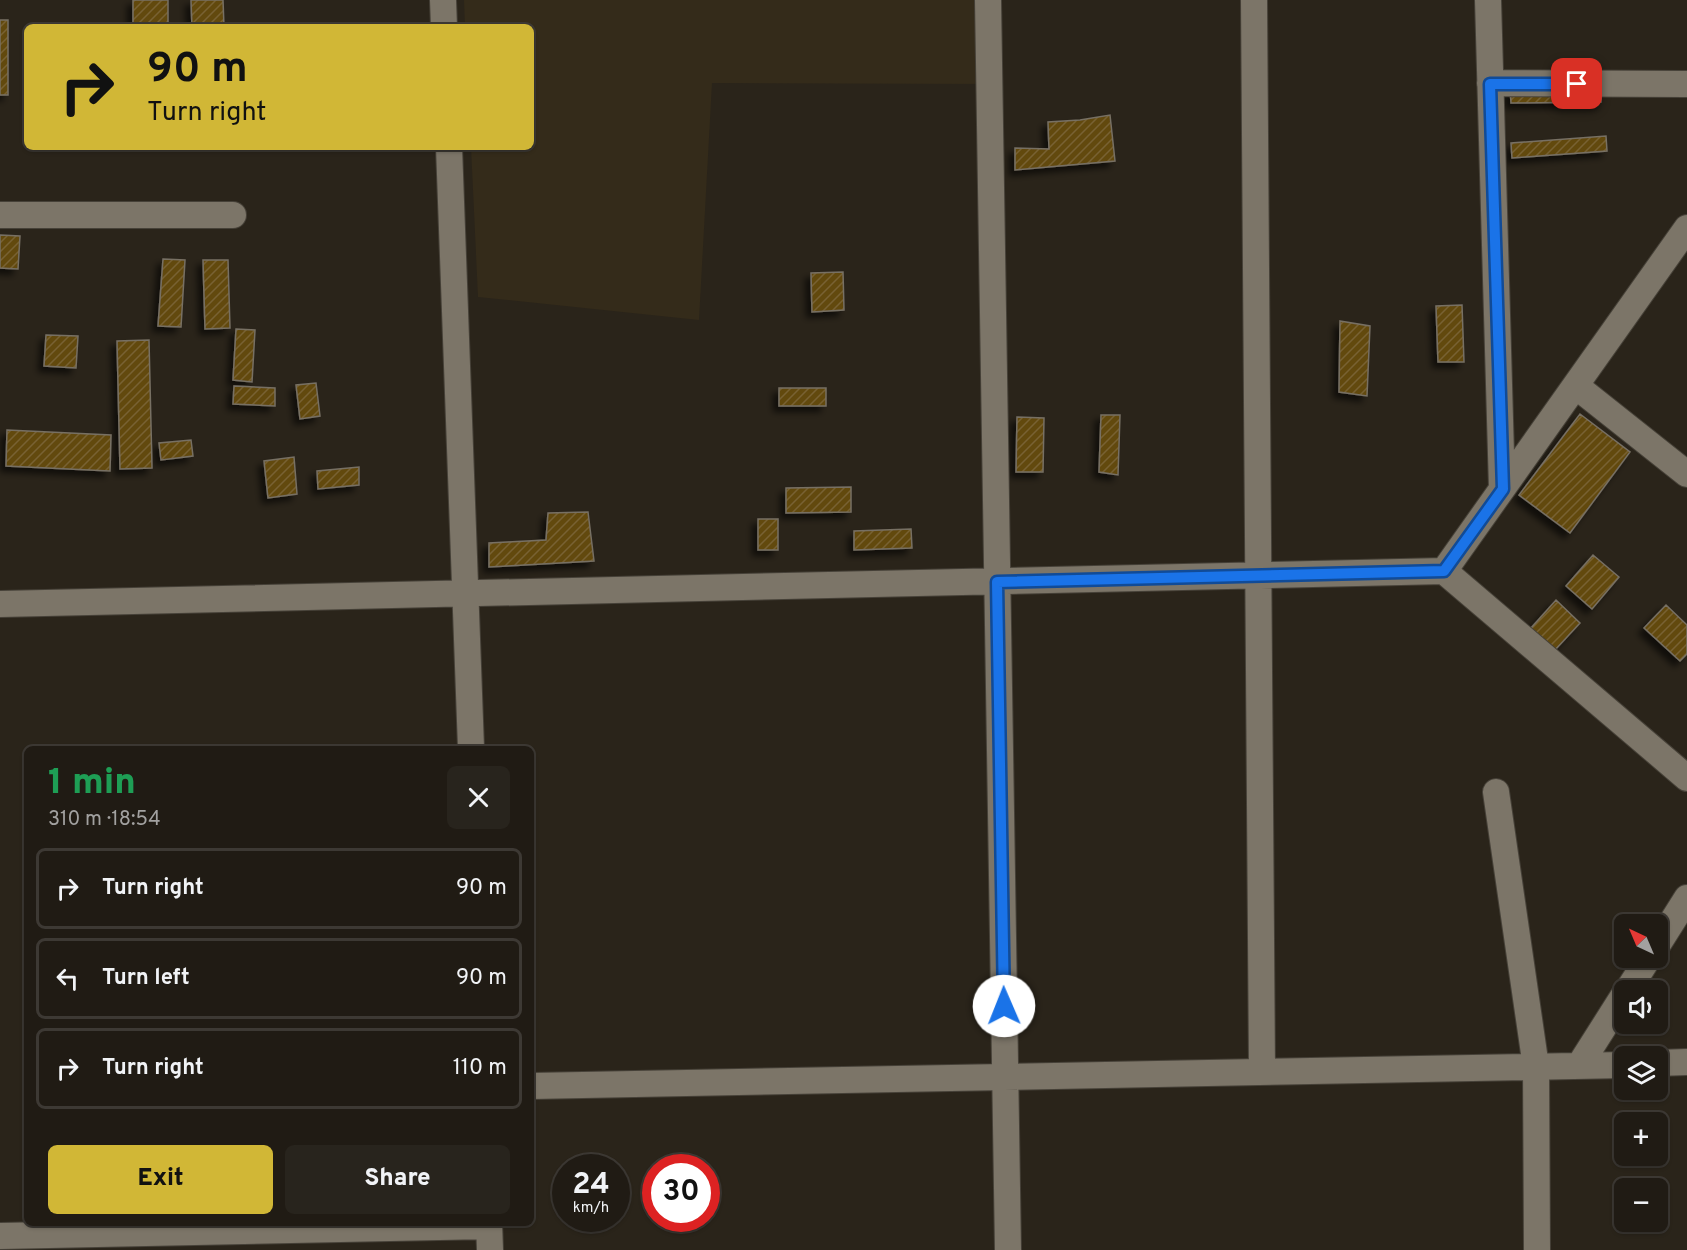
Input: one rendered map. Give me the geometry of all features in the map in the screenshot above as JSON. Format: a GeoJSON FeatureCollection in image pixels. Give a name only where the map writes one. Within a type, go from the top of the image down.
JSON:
{"type":"FeatureCollection","features":[{"type":"Feature","properties":{"kind":"street"},"geometry":{"type":"LineString","coordinates":[[443,0],[444,24]]}},
{"type":"Feature","properties":{"kind":"street"},"geometry":{"type":"LineString","coordinates":[[988,0],[1008,1250]]}},
{"type":"Feature","properties":{"kind":"street"},"geometry":{"type":"LineString","coordinates":[[1254,0],[1262,1072]]}},
{"type":"Feature","properties":{"kind":"street"},"geometry":{"type":"LineString","coordinates":[[1488,0],[1503,489]]}},
{"type":"Feature","properties":{"kind":"street"},"geometry":{"type":"LineString","coordinates":[[1490,84],[1687,84]]}},
{"type":"Feature","properties":{"kind":"street"},"geometry":{"type":"LineString","coordinates":[[449,150],[471,746]]}},
{"type":"Feature","properties":{"kind":"street"},"geometry":{"type":"LineString","coordinates":[[0,215],[233,215]]}},
{"type":"Feature","properties":{"kind":"street"},"geometry":{"type":"LineString","coordinates":[[1444,571],[1687,228]]}},
{"type":"Feature","properties":{"kind":"street"},"geometry":{"type":"LineString","coordinates":[[1576,386],[1687,474]]}},
{"type":"Feature","properties":{"kind":"street"},"geometry":{"type":"LineString","coordinates":[[0,604],[1444,571],[1687,778]]}},
{"type":"Feature","properties":{"kind":"street"},"geometry":{"type":"LineString","coordinates":[[1496,792],[1536,1067],[1537,1250]]}},
{"type":"Feature","properties":{"kind":"street"},"geometry":{"type":"LineString","coordinates":[[1668,928],[1687,898]]}},
{"type":"Feature","properties":{"kind":"street"},"geometry":{"type":"LineString","coordinates":[[1578,1066],[1614,1010]]}},
{"type":"Feature","properties":{"kind":"street"},"geometry":{"type":"LineString","coordinates":[[1668,1063],[1687,1062]]}},
{"type":"Feature","properties":{"kind":"street"},"geometry":{"type":"LineString","coordinates":[[534,1086],[1614,1065]]}},
{"type":"Feature","properties":{"kind":"street"},"geometry":{"type":"LineString","coordinates":[[0,1236],[490,1233]]}},
{"type":"Feature","properties":{"kind":"shaded area"},"geometry":{"type":"Polygon","coordinates":[[[464,0],[986,0],[989,84],[712,83],[699,320],[478,297],[471,150],[534,150],[534,24],[465,24],[464,0]]]}},
{"type":"Feature","properties":{"kind":"building"},"geometry":{"type":"Polygon","coordinates":[[[133,0],[168,0],[168,24],[133,24],[133,0]]]}},
{"type":"Feature","properties":{"kind":"building"},"geometry":{"type":"Polygon","coordinates":[[[191,0],[223,0],[224,24],[192,24],[191,0]]]}},
{"type":"Feature","properties":{"kind":"building"},"geometry":{"type":"Polygon","coordinates":[[[0,20],[8,20],[8,95],[0,95],[0,20]]]}},
{"type":"Feature","properties":{"kind":"building"},"geometry":{"type":"Polygon","coordinates":[[[1601,83],[1601,102],[1511,103],[1510,87],[1601,83]]]}},
{"type":"Feature","properties":{"kind":"building"},"geometry":{"type":"Polygon","coordinates":[[[1110,115],[1115,161],[1015,170],[1015,148],[1049,149],[1048,122],[1110,115]]]}},
{"type":"Feature","properties":{"kind":"building"},"geometry":{"type":"Polygon","coordinates":[[[1606,136],[1607,151],[1512,158],[1511,143],[1606,136]]]}},
{"type":"Feature","properties":{"kind":"building"},"geometry":{"type":"Polygon","coordinates":[[[0,235],[20,236],[18,269],[0,268],[0,235]]]}},
{"type":"Feature","properties":{"kind":"building"},"geometry":{"type":"Polygon","coordinates":[[[163,259],[185,260],[181,327],[158,326],[163,259]]]}},
{"type":"Feature","properties":{"kind":"building"},"geometry":{"type":"Polygon","coordinates":[[[203,260],[228,260],[230,328],[205,329],[203,260]]]}},
{"type":"Feature","properties":{"kind":"building"},"geometry":{"type":"Polygon","coordinates":[[[843,272],[844,310],[812,312],[811,273],[843,272]]]}},
{"type":"Feature","properties":{"kind":"building"},"geometry":{"type":"Polygon","coordinates":[[[1462,305],[1464,362],[1438,362],[1436,306],[1462,305]]]}},
{"type":"Feature","properties":{"kind":"building"},"geometry":{"type":"Polygon","coordinates":[[[1340,321],[1370,326],[1367,396],[1339,392],[1340,321]]]}},
{"type":"Feature","properties":{"kind":"building"},"geometry":{"type":"Polygon","coordinates":[[[236,329],[255,330],[252,382],[233,380],[236,329]]]}},
{"type":"Feature","properties":{"kind":"building"},"geometry":{"type":"Polygon","coordinates":[[[46,335],[78,336],[76,368],[44,366],[46,335]]]}},
{"type":"Feature","properties":{"kind":"building"},"geometry":{"type":"Polygon","coordinates":[[[149,340],[152,468],[120,469],[117,341],[149,340]]]}},
{"type":"Feature","properties":{"kind":"building"},"geometry":{"type":"Polygon","coordinates":[[[316,383],[320,416],[300,419],[296,385],[316,383]]]}},
{"type":"Feature","properties":{"kind":"building"},"geometry":{"type":"Polygon","coordinates":[[[234,386],[275,388],[275,406],[233,404],[234,386]]]}},
{"type":"Feature","properties":{"kind":"building"},"geometry":{"type":"Polygon","coordinates":[[[779,388],[826,388],[826,406],[779,406],[779,388]]]}},
{"type":"Feature","properties":{"kind":"building"},"geometry":{"type":"Polygon","coordinates":[[[1580,414],[1630,452],[1570,533],[1519,495],[1580,414]]]}},
{"type":"Feature","properties":{"kind":"building"},"geometry":{"type":"Polygon","coordinates":[[[1101,415],[1120,415],[1118,475],[1099,472],[1101,415]]]}},
{"type":"Feature","properties":{"kind":"building"},"geometry":{"type":"Polygon","coordinates":[[[1017,417],[1044,418],[1043,472],[1016,472],[1017,417]]]}},
{"type":"Feature","properties":{"kind":"building"},"geometry":{"type":"Polygon","coordinates":[[[7,430],[111,435],[110,471],[6,466],[7,430]]]}},
{"type":"Feature","properties":{"kind":"building"},"geometry":{"type":"Polygon","coordinates":[[[191,440],[193,456],[161,460],[159,443],[191,440]]]}},
{"type":"Feature","properties":{"kind":"building"},"geometry":{"type":"Polygon","coordinates":[[[294,457],[297,494],[268,498],[264,461],[294,457]]]}},
{"type":"Feature","properties":{"kind":"building"},"geometry":{"type":"Polygon","coordinates":[[[359,467],[359,485],[318,489],[317,471],[359,467]]]}},
{"type":"Feature","properties":{"kind":"building"},"geometry":{"type":"Polygon","coordinates":[[[851,487],[851,512],[786,513],[786,488],[851,487]]]}},
{"type":"Feature","properties":{"kind":"building"},"geometry":{"type":"Polygon","coordinates":[[[588,512],[594,561],[489,567],[489,543],[546,540],[548,513],[588,512]]]}},
{"type":"Feature","properties":{"kind":"building"},"geometry":{"type":"Polygon","coordinates":[[[758,519],[778,519],[778,550],[758,550],[758,519]]]}},
{"type":"Feature","properties":{"kind":"building"},"geometry":{"type":"Polygon","coordinates":[[[911,529],[912,548],[854,550],[854,531],[911,529]]]}},
{"type":"Feature","properties":{"kind":"building"},"geometry":{"type":"Polygon","coordinates":[[[1593,555],[1619,577],[1592,609],[1566,586],[1593,555]]]}},
{"type":"Feature","properties":{"kind":"building"},"geometry":{"type":"Polygon","coordinates":[[[1556,600],[1580,623],[1555,650],[1531,628],[1556,600]]]}},
{"type":"Feature","properties":{"kind":"building"},"geometry":{"type":"Polygon","coordinates":[[[1666,605],[1687,625],[1687,654],[1680,661],[1644,628],[1666,605]]]}},
{"type":"Feature","properties":{"kind":"route"},"geometry":{"type":"LineString","coordinates":[[1004,1006],[997,582],[1444,571],[1503,489],[1490,84],[1577,84]]}}]}
